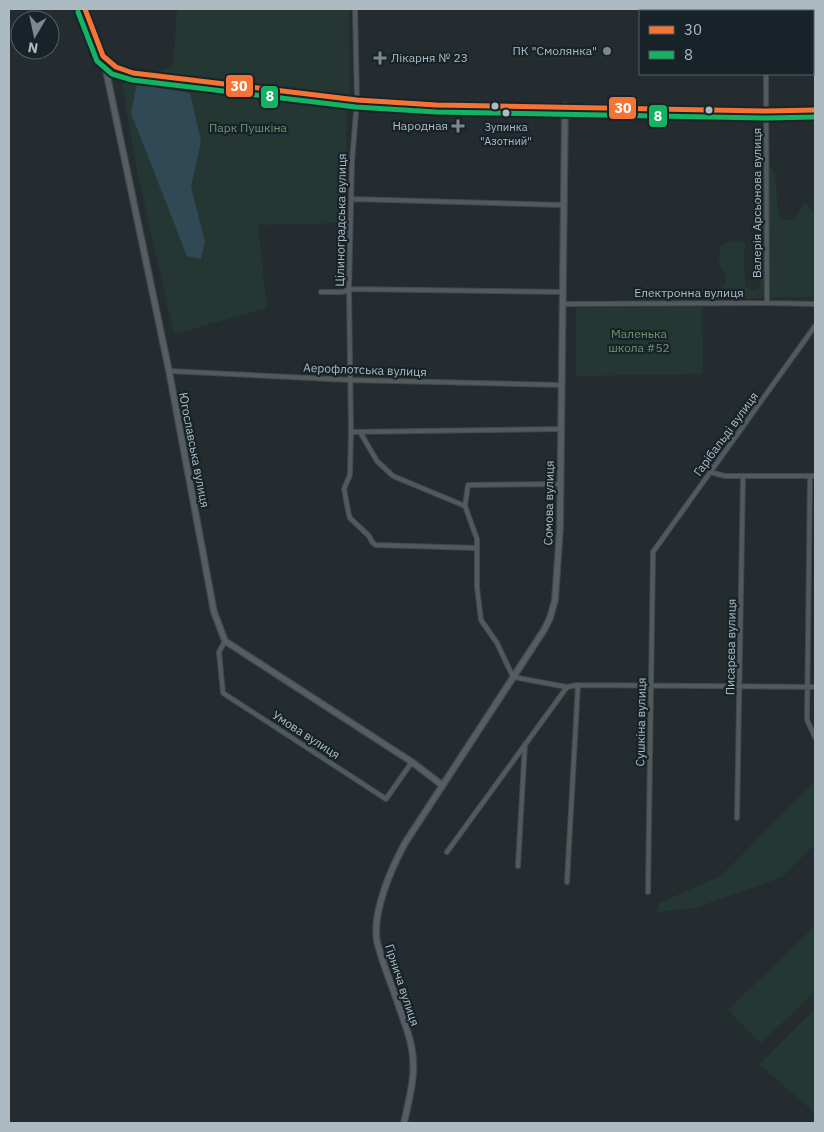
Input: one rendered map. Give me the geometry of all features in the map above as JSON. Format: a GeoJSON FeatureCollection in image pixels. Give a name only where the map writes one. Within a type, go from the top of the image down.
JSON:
{"type":"FeatureCollection","features":[{"type":"Feature","properties":{"kind":"main road","name":"Югославська вулиця"},"geometry":{"type":"LineString","coordinates":[[85,9],[103,56],[169,371],[214,612],[226,641]]}},
{"type":"Feature","properties":{"kind":"main road"},"geometry":{"type":"LineString","coordinates":[[103,56],[116,67],[133,73],[357,100],[436,105],[767,111],[815,110]]}},
{"type":"Feature","properties":{"kind":"main road","name":"Сомова вулиця"},"geometry":{"type":"LineString","coordinates":[[414,829],[544,630],[550,618],[555,600],[560,528],[565,106]]}},
{"type":"Feature","properties":{"kind":"main road"},"geometry":{"type":"LineString","coordinates":[[226,641],[412,762],[442,785]]}},
{"type":"Feature","properties":{"kind":"main road","name":"Гірнича вулиця"},"geometry":{"type":"LineString","coordinates":[[404,1123],[412,1082],[413,1059],[408,1032],[377,942],[376,923],[380,904],[394,864],[414,829]]}},
{"type":"Feature","properties":{"kind":"street","name":"Цілиноградська вулиця"},"geometry":{"type":"LineString","coordinates":[[354,9],[357,100],[352,162],[350,289],[351,432],[350,475],[344,489],[348,514],[374,544],[477,548]]}},
{"type":"Feature","properties":{"kind":"street","name":"Валерія Арсьонова вулиця"},"geometry":{"type":"LineString","coordinates":[[766,75],[767,303]]}},
{"type":"Feature","properties":{"kind":"street"},"geometry":{"type":"LineString","coordinates":[[352,199],[563,206]]}},
{"type":"Feature","properties":{"kind":"street"},"geometry":{"type":"LineString","coordinates":[[321,292],[343,292],[350,289],[563,292]]}},
{"type":"Feature","properties":{"kind":"street","name":"Електронна вулиця"},"geometry":{"type":"LineString","coordinates":[[563,304],[815,304]]}},
{"type":"Feature","properties":{"kind":"street","name":"Гарібальді вулиця"},"geometry":{"type":"LineString","coordinates":[[653,552],[815,326]]}},
{"type":"Feature","properties":{"kind":"street","name":"Аерофлотська вулиця"},"geometry":{"type":"LineString","coordinates":[[169,371],[350,380],[561,384]]}},
{"type":"Feature","properties":{"kind":"street"},"geometry":{"type":"LineString","coordinates":[[351,432],[560,429]]}},
{"type":"Feature","properties":{"kind":"street"},"geometry":{"type":"LineString","coordinates":[[360,432],[378,461],[393,476],[465,506]]}},
{"type":"Feature","properties":{"kind":"street"},"geometry":{"type":"LineString","coordinates":[[710,472],[724,476],[815,476]]}},
{"type":"Feature","properties":{"kind":"street","name":"Писарєва вулиця"},"geometry":{"type":"LineString","coordinates":[[737,818],[743,476]]}},
{"type":"Feature","properties":{"kind":"street"},"geometry":{"type":"LineString","coordinates":[[810,476],[806,720],[815,737]]}},
{"type":"Feature","properties":{"kind":"street"},"geometry":{"type":"LineString","coordinates":[[560,484],[468,485],[465,506],[477,539],[477,588],[481,620],[498,643],[513,677],[567,686],[815,686]]}},
{"type":"Feature","properties":{"kind":"street","name":"Сушкіна вулиця"},"geometry":{"type":"LineString","coordinates":[[648,892],[653,552]]}},
{"type":"Feature","properties":{"kind":"street","name":"Умова вулиця"},"geometry":{"type":"LineString","coordinates":[[226,641],[219,652],[222,694],[386,799],[412,762]]}},
{"type":"Feature","properties":{"kind":"street"},"geometry":{"type":"LineString","coordinates":[[568,882],[578,685]]}},
{"type":"Feature","properties":{"kind":"street"},"geometry":{"type":"LineString","coordinates":[[447,852],[567,686]]}},
{"type":"Feature","properties":{"kind":"street"},"geometry":{"type":"LineString","coordinates":[[518,866],[525,744]]}},
{"type":"Feature","properties":{"kind":"green space","name":"Парк Пушкіна"},"geometry":{"type":"Polygon","coordinates":[[[177,9],[349,9],[350,86],[347,108],[344,223],[258,225],[267,308],[174,334],[138,176],[122,84],[173,66],[177,9]]]}},
{"type":"Feature","properties":{"kind":"green space"},"geometry":{"type":"Polygon","coordinates":[[[772,168],[775,173],[778,214],[782,218],[786,220],[796,219],[803,204],[806,204],[815,213],[815,297],[715,299],[713,292],[724,286],[726,281],[726,276],[719,262],[721,247],[730,241],[736,240],[745,243],[746,288],[755,290],[760,287],[758,286],[761,283],[764,237],[756,214],[757,205],[761,197],[764,170],[772,168]]]}},
{"type":"Feature","properties":{"kind":"green space","name":"Маленька школа #52"},"geometry":{"type":"Polygon","coordinates":[[[702,307],[703,374],[576,376],[576,308],[702,307]]]}},
{"type":"Feature","properties":{"kind":"green space"},"geometry":{"type":"Polygon","coordinates":[[[815,781],[815,844],[782,877],[695,908],[657,912],[659,903],[721,876],[815,781]]]}},
{"type":"Feature","properties":{"kind":"green space"},"geometry":{"type":"Polygon","coordinates":[[[815,926],[815,992],[761,1043],[728,1010],[815,926]]]}},
{"type":"Feature","properties":{"kind":"green space"},"geometry":{"type":"Polygon","coordinates":[[[815,1009],[815,1113],[759,1064],[815,1009]]]}},
{"type":"Feature","properties":{"kind":"water"},"geometry":{"type":"Polygon","coordinates":[[[137,84],[190,93],[201,141],[191,187],[205,242],[201,259],[187,256],[131,113],[137,84]]]}},
{"type":"Feature","properties":{"kind":"transit line","name":"30"},"geometry":{"type":"LineString","coordinates":[[85,9],[103,56],[116,67],[133,73],[357,100],[436,105],[767,111],[815,110]]}},
{"type":"Feature","properties":{"kind":"transit line","name":"8"},"geometry":{"type":"LineString","coordinates":[[78,12],[97,61],[112,74],[132,80],[356,107],[436,112],[767,118],[815,117]]}},
{"type":"Feature","properties":{"kind":"place","name":"ПК \"Смолянка\""},"geometry":{"type":"Point","coordinates":[607,51]}},
{"type":"Feature","properties":{"kind":"place","name":"Лікарня № 23"},"geometry":{"type":"Point","coordinates":[380,58]}},
{"type":"Feature","properties":{"kind":"place","name":"Зупинка \"Азотний\""},"geometry":{"type":"Point","coordinates":[506,113]}},
{"type":"Feature","properties":{"kind":"place","name":"Народная"},"geometry":{"type":"Point","coordinates":[458,126]}}]}
